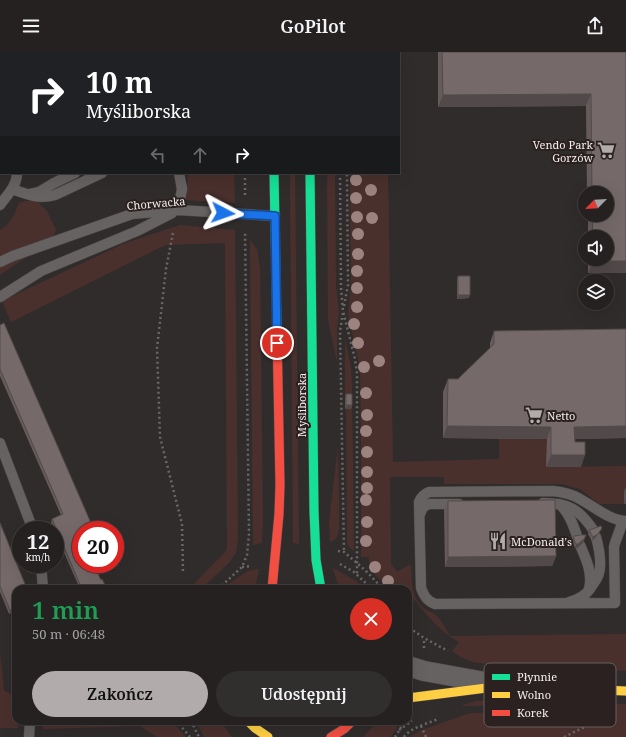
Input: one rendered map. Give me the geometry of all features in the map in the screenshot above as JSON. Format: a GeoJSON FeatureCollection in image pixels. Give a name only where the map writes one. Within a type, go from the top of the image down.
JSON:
{"type":"FeatureCollection","features":[{"type":"Feature","properties":{"kind":"main road","name":"Myśliborska"},"geometry":{"type":"LineString","coordinates":[[273,585],[280,485],[274,174]]}},
{"type":"Feature","properties":{"kind":"main road","name":"Myśliborska"},"geometry":{"type":"LineString","coordinates":[[310,174],[314,511],[316,562],[320,585]]}},
{"type":"Feature","properties":{"kind":"main road"},"geometry":{"type":"LineString","coordinates":[[412,697],[484,688]]}},
{"type":"Feature","properties":{"kind":"main road"},"geometry":{"type":"LineString","coordinates":[[616,691],[626,691]]}},
{"type":"Feature","properties":{"kind":"main road"},"geometry":{"type":"LineString","coordinates":[[251,725],[259,737]]}},
{"type":"Feature","properties":{"kind":"main road"},"geometry":{"type":"LineString","coordinates":[[252,725],[268,737]]}},
{"type":"Feature","properties":{"kind":"main road"},"geometry":{"type":"LineString","coordinates":[[333,736],[348,725]]}},
{"type":"Feature","properties":{"kind":"street"},"geometry":{"type":"LineString","coordinates":[[412,667],[424,671],[484,682]]}},
{"type":"Feature","properties":{"kind":"lane"},"geometry":{"type":"LineString","coordinates":[[0,205],[12,189],[17,178],[17,174]]}},
{"type":"Feature","properties":{"kind":"lane"},"geometry":{"type":"LineString","coordinates":[[24,193],[32,194],[40,192],[54,183],[74,174]]}},
{"type":"Feature","properties":{"kind":"lane"},"geometry":{"type":"LineString","coordinates":[[12,189],[37,197],[48,197],[100,174]]}},
{"type":"Feature","properties":{"kind":"lane"},"geometry":{"type":"LineString","coordinates":[[0,297],[41,272],[137,231],[178,210],[182,189],[179,174]]}},
{"type":"Feature","properties":{"kind":"lane","name":"Chorwacka"},"geometry":{"type":"LineString","coordinates":[[0,262],[132,214],[178,210],[275,216]]}},
{"type":"Feature","properties":{"kind":"lane"},"geometry":{"type":"LineString","coordinates":[[0,443],[30,521]]}},
{"type":"Feature","properties":{"kind":"lane"},"geometry":{"type":"LineString","coordinates":[[553,491],[567,493],[580,498],[611,517],[625,521],[614,547],[615,603],[435,604],[430,602],[421,588],[420,498],[429,492],[553,491]]}},
{"type":"Feature","properties":{"kind":"lane"},"geometry":{"type":"LineString","coordinates":[[532,503],[559,504],[570,507],[585,518],[595,534],[599,550],[600,570],[597,578],[587,593],[583,596],[572,601],[559,604]]}},
{"type":"Feature","properties":{"kind":"lane"},"geometry":{"type":"LineString","coordinates":[[420,514],[423,507],[429,504],[469,504]]}},
{"type":"Feature","properties":{"kind":"lane"},"geometry":{"type":"LineString","coordinates":[[559,504],[568,515],[589,568],[589,589]]}},
{"type":"Feature","properties":{"kind":"lane"},"geometry":{"type":"LineString","coordinates":[[42,573],[43,585]]}},
{"type":"Feature","properties":{"kind":"lane"},"geometry":{"type":"LineString","coordinates":[[29,737],[30,725]]}},
{"type":"Feature","properties":{"kind":"path"},"geometry":{"type":"LineString","coordinates":[[222,585],[242,567],[247,555],[249,534],[245,174]]}},
{"type":"Feature","properties":{"kind":"path"},"geometry":{"type":"LineString","coordinates":[[340,174],[341,288],[343,311],[357,373],[357,574]]}},
{"type":"Feature","properties":{"kind":"path"},"geometry":{"type":"LineString","coordinates":[[344,552],[340,331],[348,285],[347,174]]}},
{"type":"Feature","properties":{"kind":"path"},"geometry":{"type":"LineString","coordinates":[[178,210],[166,269],[157,348],[160,437],[182,524],[184,572]]}},
{"type":"Feature","properties":{"kind":"path"},"geometry":{"type":"LineString","coordinates":[[333,550],[344,552],[367,572],[378,585]]}},
{"type":"Feature","properties":{"kind":"path"},"geometry":{"type":"LineString","coordinates":[[337,563],[357,574],[368,585]]}},
{"type":"Feature","properties":{"kind":"path"},"geometry":{"type":"LineString","coordinates":[[412,628],[424,638]]}},
{"type":"Feature","properties":{"kind":"path"},"geometry":{"type":"LineString","coordinates":[[180,725],[190,737]]}},
{"type":"Feature","properties":{"kind":"path"},"geometry":{"type":"LineString","coordinates":[[193,725],[199,737]]}},
{"type":"Feature","properties":{"kind":"path"},"geometry":{"type":"LineString","coordinates":[[395,737],[402,725]]}},
{"type":"Feature","properties":{"kind":"path"},"geometry":{"type":"LineString","coordinates":[[421,726],[426,737]]}},
{"type":"Feature","properties":{"kind":"path"},"geometry":{"type":"LineString","coordinates":[[564,737],[584,727]]}},
{"type":"Feature","properties":{"kind":"shaded area"},"geometry":{"type":"Polygon","coordinates":[[[188,174],[234,174],[235,203],[186,200],[188,174]]]}},
{"type":"Feature","properties":{"kind":"shaded area"},"geometry":{"type":"Polygon","coordinates":[[[290,174],[295,174],[299,544],[293,543],[290,174]]]}},
{"type":"Feature","properties":{"kind":"shaded area"},"geometry":{"type":"Polygon","coordinates":[[[327,174],[335,174],[336,286],[339,313],[337,326],[337,362],[328,320],[327,174]]]}},
{"type":"Feature","properties":{"kind":"shaded area"},"geometry":{"type":"Polygon","coordinates":[[[350,174],[388,174],[393,462],[499,459],[499,439],[547,439],[547,467],[626,466],[626,493],[624,493],[624,504],[599,504],[580,489],[562,484],[444,484],[444,477],[390,477],[391,564],[397,572],[411,565],[413,589],[420,605],[438,617],[450,636],[626,633],[626,671],[616,671],[616,663],[484,664],[473,662],[461,657],[452,651],[459,642],[452,638],[435,623],[415,600],[412,602],[412,585],[386,585],[373,572],[369,563],[369,557],[361,557],[360,368],[348,314],[351,285],[350,174]]]}},
{"type":"Feature","properties":{"kind":"shaded area"},"geometry":{"type":"Polygon","coordinates":[[[37,201],[47,211],[56,230],[51,240],[0,275],[0,230],[10,222],[19,203],[37,201]]]}},
{"type":"Feature","properties":{"kind":"shaded area"},"geometry":{"type":"Polygon","coordinates":[[[180,225],[235,230],[238,538],[236,552],[230,562],[205,585],[193,585],[227,550],[225,243],[166,245],[11,322],[2,301],[123,244],[180,225]]]}},
{"type":"Feature","properties":{"kind":"shaded area"},"geometry":{"type":"Polygon","coordinates":[[[250,240],[257,249],[260,268],[263,521],[262,543],[253,545],[250,240]]]}},
{"type":"Feature","properties":{"kind":"shaded area"},"geometry":{"type":"Polygon","coordinates":[[[345,338],[351,367],[352,389],[354,551],[348,546],[347,542],[346,409],[351,408],[351,397],[345,397],[345,338]]]}},
{"type":"Feature","properties":{"kind":"shaded area"},"geometry":{"type":"Polygon","coordinates":[[[338,446],[339,529],[337,537],[330,542],[329,522],[338,446]]]}},
{"type":"Feature","properties":{"kind":"shaded area"},"geometry":{"type":"Polygon","coordinates":[[[333,568],[360,585],[338,585],[333,568]]]}},
{"type":"Feature","properties":{"kind":"shaded area"},"geometry":{"type":"Polygon","coordinates":[[[259,569],[256,585],[228,585],[231,582],[248,571],[259,569]]]}},
{"type":"Feature","properties":{"kind":"shaded area"},"geometry":{"type":"Polygon","coordinates":[[[0,651],[4,691],[12,695],[12,725],[18,725],[18,728],[0,728],[0,651]]]}},
{"type":"Feature","properties":{"kind":"shaded area"},"geometry":{"type":"Polygon","coordinates":[[[475,701],[484,701],[484,706],[461,706],[475,701]]]}},
{"type":"Feature","properties":{"kind":"shaded area"},"geometry":{"type":"Polygon","coordinates":[[[616,704],[626,704],[626,737],[409,737],[422,730],[470,713],[484,713],[484,727],[616,727],[616,704]]]}},
{"type":"Feature","properties":{"kind":"shaded area"},"geometry":{"type":"Polygon","coordinates":[[[43,725],[175,725],[186,737],[157,737],[140,726],[43,729],[43,725]]]}},
{"type":"Feature","properties":{"kind":"shaded area"},"geometry":{"type":"Polygon","coordinates":[[[198,725],[223,725],[232,737],[204,737],[198,725]]]}},
{"type":"Feature","properties":{"kind":"shaded area"},"geometry":{"type":"Polygon","coordinates":[[[374,725],[398,725],[396,730],[390,737],[363,737],[374,725]]]}},
{"type":"Feature","properties":{"kind":"building","name":"Vendo Park Gorzów"},"geometry":{"type":"Polygon","coordinates":[[[442,52],[626,52],[626,261],[614,261],[614,230],[593,230],[592,222],[614,222],[614,186],[592,186],[591,94],[443,95],[442,52]]]}},
{"type":"Feature","properties":{"kind":"building"},"geometry":{"type":"Polygon","coordinates":[[[458,276],[470,276],[470,295],[458,295],[458,276]]]}},
{"type":"Feature","properties":{"kind":"building"},"geometry":{"type":"Polygon","coordinates":[[[4,323],[90,521],[72,521],[72,566],[64,547],[64,521],[53,521],[52,519],[63,514],[0,369],[0,325],[4,323]]]}},
{"type":"Feature","properties":{"kind":"building","name":"Netto"},"geometry":{"type":"Polygon","coordinates":[[[626,329],[626,426],[574,427],[575,442],[585,442],[585,455],[551,455],[551,427],[447,426],[448,379],[458,379],[494,344],[494,331],[626,329]]]}},
{"type":"Feature","properties":{"kind":"building"},"geometry":{"type":"Polygon","coordinates":[[[346,394],[352,394],[352,405],[346,405],[346,394]]]}},
{"type":"Feature","properties":{"kind":"building"},"geometry":{"type":"Polygon","coordinates":[[[626,489],[626,500],[625,500],[626,489]]]}},
{"type":"Feature","properties":{"kind":"building","name":"McDonald's"},"geometry":{"type":"Polygon","coordinates":[[[555,500],[556,556],[448,557],[448,501],[555,500]]]}},
{"type":"Feature","properties":{"kind":"building"},"geometry":{"type":"Polygon","coordinates":[[[0,523],[12,552],[12,573],[20,573],[25,585],[12,585],[12,609],[10,610],[0,586],[0,523]]]}},
{"type":"Feature","properties":{"kind":"building"},"geometry":{"type":"Polygon","coordinates":[[[601,526],[602,528],[598,534],[593,537],[589,530],[601,526]]]}},
{"type":"Feature","properties":{"kind":"building"},"geometry":{"type":"Polygon","coordinates":[[[586,535],[584,539],[576,544],[574,536],[586,535]]]}},
{"type":"Feature","properties":{"kind":"building"},"geometry":{"type":"Polygon","coordinates":[[[75,573],[98,573],[105,585],[80,585],[75,573]]]}},
{"type":"Feature","properties":{"kind":"traffic: fast"},"geometry":{"type":"LineString","coordinates":[[274,174],[277,331]]}},
{"type":"Feature","properties":{"kind":"traffic: fast"},"geometry":{"type":"LineString","coordinates":[[310,174],[314,511],[316,560],[320,585]]}},
{"type":"Feature","properties":{"kind":"traffic: slow"},"geometry":{"type":"LineString","coordinates":[[412,697],[484,688]]}},
{"type":"Feature","properties":{"kind":"traffic: slow"},"geometry":{"type":"LineString","coordinates":[[616,691],[626,691]]}},
{"type":"Feature","properties":{"kind":"traffic: slow"},"geometry":{"type":"LineString","coordinates":[[252,725],[268,737]]}},
{"type":"Feature","properties":{"kind":"traffic: jam"},"geometry":{"type":"LineString","coordinates":[[272,585],[279,514],[280,485],[277,331]]}},
{"type":"Feature","properties":{"kind":"traffic: jam"},"geometry":{"type":"LineString","coordinates":[[331,737],[348,725]]}},
{"type":"Feature","properties":{"kind":"place","name":"Vendo Park Gorzów"},"geometry":{"type":"Point","coordinates":[606,150]}},
{"type":"Feature","properties":{"kind":"place","name":"Netto"},"geometry":{"type":"Point","coordinates":[534,415]}},
{"type":"Feature","properties":{"kind":"place","name":"McDonald's"},"geometry":{"type":"Point","coordinates":[498,541]}},
{"type":"Feature","properties":{"kind":"route"},"geometry":{"type":"LineString","coordinates":[[223,213],[275,216],[277,343]]}}]}
